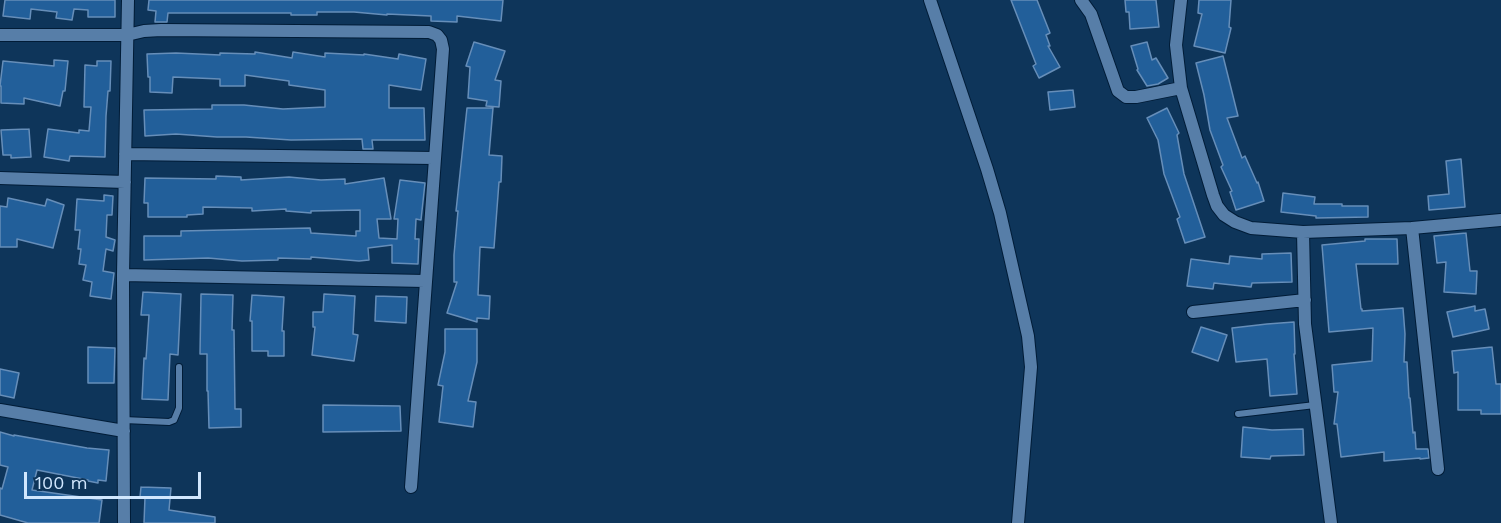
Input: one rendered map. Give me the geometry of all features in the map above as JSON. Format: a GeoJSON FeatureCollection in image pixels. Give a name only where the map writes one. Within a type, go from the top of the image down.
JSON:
{"type":"FeatureCollection","features":[{"type":"Feature","properties":{"kind":"street"},"geometry":{"type":"LineString","coordinates":[[124,523],[123,275],[128,0]]}},
{"type":"Feature","properties":{"kind":"street"},"geometry":{"type":"LineString","coordinates":[[930,0],[1000,213],[1028,336],[1031,366],[1018,523]]}},
{"type":"Feature","properties":{"kind":"street"},"geometry":{"type":"LineString","coordinates":[[1081,0],[1091,14],[1118,91],[1126,97],[1136,98],[1181,87]]}},
{"type":"Feature","properties":{"kind":"street"},"geometry":{"type":"LineString","coordinates":[[1181,0],[1176,45],[1181,87],[1213,195],[1224,215],[1251,228],[1303,232],[1412,228],[1501,220]]}},
{"type":"Feature","properties":{"kind":"street"},"geometry":{"type":"LineString","coordinates":[[0,35],[127,34],[173,30],[429,32],[437,35],[443,49],[411,487]]}},
{"type":"Feature","properties":{"kind":"street"},"geometry":{"type":"LineString","coordinates":[[125,154],[434,158]]}},
{"type":"Feature","properties":{"kind":"street"},"geometry":{"type":"LineString","coordinates":[[0,178],[125,182]]}},
{"type":"Feature","properties":{"kind":"street"},"geometry":{"type":"LineString","coordinates":[[1412,228],[1438,469]]}},
{"type":"Feature","properties":{"kind":"street"},"geometry":{"type":"LineString","coordinates":[[1303,232],[1305,324],[1331,523]]}},
{"type":"Feature","properties":{"kind":"street"},"geometry":{"type":"LineString","coordinates":[[123,275],[425,282]]}},
{"type":"Feature","properties":{"kind":"street"},"geometry":{"type":"LineString","coordinates":[[1193,312],[1305,300]]}},
{"type":"Feature","properties":{"kind":"street"},"geometry":{"type":"LineString","coordinates":[[0,410],[124,426]]}},
{"type":"Feature","properties":{"kind":"lane"},"geometry":{"type":"LineString","coordinates":[[124,426],[174,420],[179,408],[179,367]]}},
{"type":"Feature","properties":{"kind":"lane"},"geometry":{"type":"LineString","coordinates":[[1238,414],[1316,405]]}},
{"type":"Feature","properties":{"kind":"building"},"geometry":{"type":"Polygon","coordinates":[[[5,0],[115,0],[115,17],[88,17],[88,10],[74,9],[72,20],[56,18],[57,12],[31,9],[30,19],[3,16],[5,0]]]}},
{"type":"Feature","properties":{"kind":"building"},"geometry":{"type":"Polygon","coordinates":[[[149,0],[503,0],[501,21],[457,16],[457,22],[431,21],[431,16],[317,12],[317,15],[168,13],[167,22],[155,22],[156,11],[148,10],[149,0]]]}},
{"type":"Feature","properties":{"kind":"building"},"geometry":{"type":"Polygon","coordinates":[[[1011,0],[1037,0],[1050,33],[1046,35],[1050,46],[1048,46],[1060,67],[1039,78],[1033,66],[1036,64],[1011,0]]]}},
{"type":"Feature","properties":{"kind":"building"},"geometry":{"type":"Polygon","coordinates":[[[1125,0],[1156,0],[1159,27],[1130,29],[1129,12],[1126,12],[1125,0]]]}},
{"type":"Feature","properties":{"kind":"building"},"geometry":{"type":"Polygon","coordinates":[[[1199,0],[1231,0],[1229,27],[1231,28],[1225,53],[1194,46],[1202,14],[1198,13],[1199,0]]]}},
{"type":"Feature","properties":{"kind":"building"},"geometry":{"type":"Polygon","coordinates":[[[474,42],[505,51],[495,80],[501,81],[499,107],[486,106],[487,101],[468,98],[470,67],[466,66],[474,42]]]}},
{"type":"Feature","properties":{"kind":"building"},"geometry":{"type":"Polygon","coordinates":[[[1147,42],[1152,60],[1156,58],[1168,78],[1158,84],[1147,86],[1137,70],[1131,46],[1147,42]]]}},
{"type":"Feature","properties":{"kind":"building"},"geometry":{"type":"Polygon","coordinates":[[[255,52],[292,58],[293,52],[325,57],[325,53],[364,54],[398,59],[399,54],[426,59],[421,90],[389,85],[389,108],[424,108],[425,140],[372,140],[373,149],[363,149],[362,139],[291,140],[176,134],[145,136],[144,110],[212,109],[212,105],[283,109],[325,107],[325,90],[289,85],[289,81],[245,75],[245,86],[220,86],[220,79],[173,77],[172,93],[150,92],[147,54],[220,55],[220,53],[255,54],[255,52]]]}},
{"type":"Feature","properties":{"kind":"building"},"geometry":{"type":"Polygon","coordinates":[[[1223,56],[1238,116],[1227,118],[1242,158],[1245,156],[1258,182],[1264,201],[1236,210],[1230,192],[1232,191],[1221,167],[1223,165],[1210,130],[1196,63],[1223,56]]]}},
{"type":"Feature","properties":{"kind":"building"},"geometry":{"type":"Polygon","coordinates":[[[54,60],[68,61],[65,91],[63,91],[60,106],[24,98],[24,104],[1,103],[0,86],[3,61],[54,66],[54,60]]]}},
{"type":"Feature","properties":{"kind":"building"},"geometry":{"type":"Polygon","coordinates":[[[97,61],[111,61],[105,157],[70,156],[69,161],[44,157],[48,129],[79,133],[79,130],[89,131],[91,107],[84,107],[85,65],[97,66],[97,61]]]}},
{"type":"Feature","properties":{"kind":"building"},"geometry":{"type":"Polygon","coordinates":[[[1073,90],[1075,107],[1050,110],[1048,92],[1073,90]]]}},
{"type":"Feature","properties":{"kind":"building"},"geometry":{"type":"Polygon","coordinates":[[[467,108],[493,108],[489,155],[502,156],[494,248],[480,247],[478,295],[490,296],[489,319],[477,318],[477,322],[447,313],[457,282],[454,282],[458,211],[456,211],[467,108]]]}},
{"type":"Feature","properties":{"kind":"building"},"geometry":{"type":"Polygon","coordinates":[[[1167,108],[1179,133],[1177,135],[1184,174],[1205,237],[1185,243],[1177,219],[1180,217],[1164,174],[1158,140],[1147,118],[1167,108]]]}},
{"type":"Feature","properties":{"kind":"building"},"geometry":{"type":"Polygon","coordinates":[[[29,129],[31,157],[11,158],[11,155],[3,155],[1,130],[29,129]]]}},
{"type":"Feature","properties":{"kind":"building"},"geometry":{"type":"Polygon","coordinates":[[[1461,159],[1465,207],[1429,210],[1428,196],[1449,194],[1446,161],[1461,159]]]}},
{"type":"Feature","properties":{"kind":"building"},"geometry":{"type":"Polygon","coordinates":[[[216,176],[241,177],[241,180],[289,177],[321,180],[345,179],[345,184],[384,178],[391,219],[377,219],[379,238],[397,239],[398,219],[394,219],[400,180],[425,183],[421,220],[416,219],[415,239],[419,239],[418,264],[392,263],[392,245],[368,248],[369,260],[359,261],[311,257],[311,259],[278,258],[278,260],[242,261],[208,258],[144,260],[144,236],[181,236],[181,231],[310,228],[311,233],[356,236],[356,231],[360,231],[360,210],[311,211],[311,213],[286,211],[286,209],[252,211],[252,208],[203,207],[203,214],[187,215],[187,217],[148,217],[148,203],[144,203],[145,178],[216,179],[216,176]]]}},
{"type":"Feature","properties":{"kind":"building"},"geometry":{"type":"Polygon","coordinates":[[[1283,193],[1315,197],[1314,204],[1368,206],[1368,217],[1316,218],[1316,216],[1281,212],[1283,193]]]}},
{"type":"Feature","properties":{"kind":"building"},"geometry":{"type":"Polygon","coordinates":[[[104,195],[113,196],[112,215],[107,215],[106,237],[115,240],[113,251],[106,249],[103,271],[114,273],[111,299],[90,296],[92,282],[83,280],[86,265],[79,264],[80,230],[75,230],[77,199],[104,201],[104,195]]]}},
{"type":"Feature","properties":{"kind":"building"},"geometry":{"type":"Polygon","coordinates":[[[8,198],[45,206],[47,199],[64,205],[53,248],[17,239],[17,247],[0,247],[0,206],[7,207],[8,198]]]}},
{"type":"Feature","properties":{"kind":"building"},"geometry":{"type":"Polygon","coordinates":[[[1466,233],[1470,271],[1477,271],[1476,294],[1444,292],[1446,262],[1437,263],[1434,236],[1466,233]]]}},
{"type":"Feature","properties":{"kind":"building"},"geometry":{"type":"Polygon","coordinates":[[[1365,239],[1397,239],[1398,264],[1356,264],[1361,309],[1362,311],[1403,308],[1404,362],[1407,362],[1413,433],[1415,432],[1416,449],[1428,449],[1429,458],[1384,461],[1384,452],[1341,457],[1337,424],[1334,424],[1338,392],[1334,392],[1332,365],[1372,361],[1373,328],[1329,332],[1322,245],[1365,241],[1365,239]]]}},
{"type":"Feature","properties":{"kind":"building"},"geometry":{"type":"Polygon","coordinates":[[[1291,253],[1292,282],[1252,283],[1251,287],[1214,283],[1213,289],[1187,286],[1191,259],[1229,264],[1230,256],[1262,259],[1262,254],[1291,253]]]}},
{"type":"Feature","properties":{"kind":"building"},"geometry":{"type":"Polygon","coordinates":[[[143,292],[181,294],[178,355],[170,354],[168,400],[142,399],[149,315],[141,315],[143,292]]]}},
{"type":"Feature","properties":{"kind":"building"},"geometry":{"type":"Polygon","coordinates":[[[201,294],[233,295],[235,409],[241,409],[241,427],[209,428],[207,354],[200,354],[201,294]]]}},
{"type":"Feature","properties":{"kind":"building"},"geometry":{"type":"Polygon","coordinates":[[[324,294],[355,296],[353,334],[358,335],[354,361],[312,355],[315,327],[313,327],[313,312],[323,312],[324,294]]]}},
{"type":"Feature","properties":{"kind":"building"},"geometry":{"type":"Polygon","coordinates":[[[252,295],[284,297],[282,331],[284,331],[284,356],[268,356],[268,351],[252,351],[252,321],[250,321],[252,295]]]}},
{"type":"Feature","properties":{"kind":"building"},"geometry":{"type":"Polygon","coordinates":[[[376,296],[407,297],[406,323],[375,321],[376,296]]]}},
{"type":"Feature","properties":{"kind":"building"},"geometry":{"type":"Polygon","coordinates":[[[1475,306],[1475,311],[1485,309],[1489,329],[1453,337],[1447,312],[1475,306]]]}},
{"type":"Feature","properties":{"kind":"building"},"geometry":{"type":"Polygon","coordinates":[[[1294,322],[1297,394],[1270,396],[1267,359],[1236,362],[1232,328],[1294,322]]]}},
{"type":"Feature","properties":{"kind":"building"},"geometry":{"type":"Polygon","coordinates":[[[1201,327],[1227,335],[1218,361],[1192,352],[1201,327]]]}},
{"type":"Feature","properties":{"kind":"building"},"geometry":{"type":"Polygon","coordinates":[[[445,329],[477,329],[477,362],[468,401],[476,402],[473,427],[439,422],[443,386],[438,385],[445,352],[445,329]]]}},
{"type":"Feature","properties":{"kind":"building"},"geometry":{"type":"Polygon","coordinates":[[[88,347],[115,348],[114,383],[88,383],[88,347]]]}},
{"type":"Feature","properties":{"kind":"building"},"geometry":{"type":"Polygon","coordinates":[[[1492,347],[1496,384],[1501,384],[1501,414],[1481,414],[1481,410],[1458,410],[1458,372],[1454,373],[1452,351],[1492,347]]]}},
{"type":"Feature","properties":{"kind":"building"},"geometry":{"type":"Polygon","coordinates":[[[0,369],[19,373],[14,398],[0,395],[0,369]]]}},
{"type":"Feature","properties":{"kind":"building"},"geometry":{"type":"Polygon","coordinates":[[[323,405],[400,406],[401,431],[323,432],[323,405]]]}},
{"type":"Feature","properties":{"kind":"building"},"geometry":{"type":"Polygon","coordinates":[[[1243,427],[1272,430],[1303,429],[1304,455],[1271,456],[1270,459],[1241,457],[1243,427]]]}},
{"type":"Feature","properties":{"kind":"building"},"geometry":{"type":"Polygon","coordinates":[[[0,432],[109,450],[106,481],[98,480],[98,483],[37,470],[32,490],[102,500],[99,523],[28,523],[0,515],[0,488],[2,489],[8,467],[0,465],[0,432]]]}},
{"type":"Feature","properties":{"kind":"building"},"geometry":{"type":"Polygon","coordinates":[[[141,487],[171,488],[169,510],[215,517],[215,523],[144,523],[145,497],[140,497],[141,487]]]}}]}
